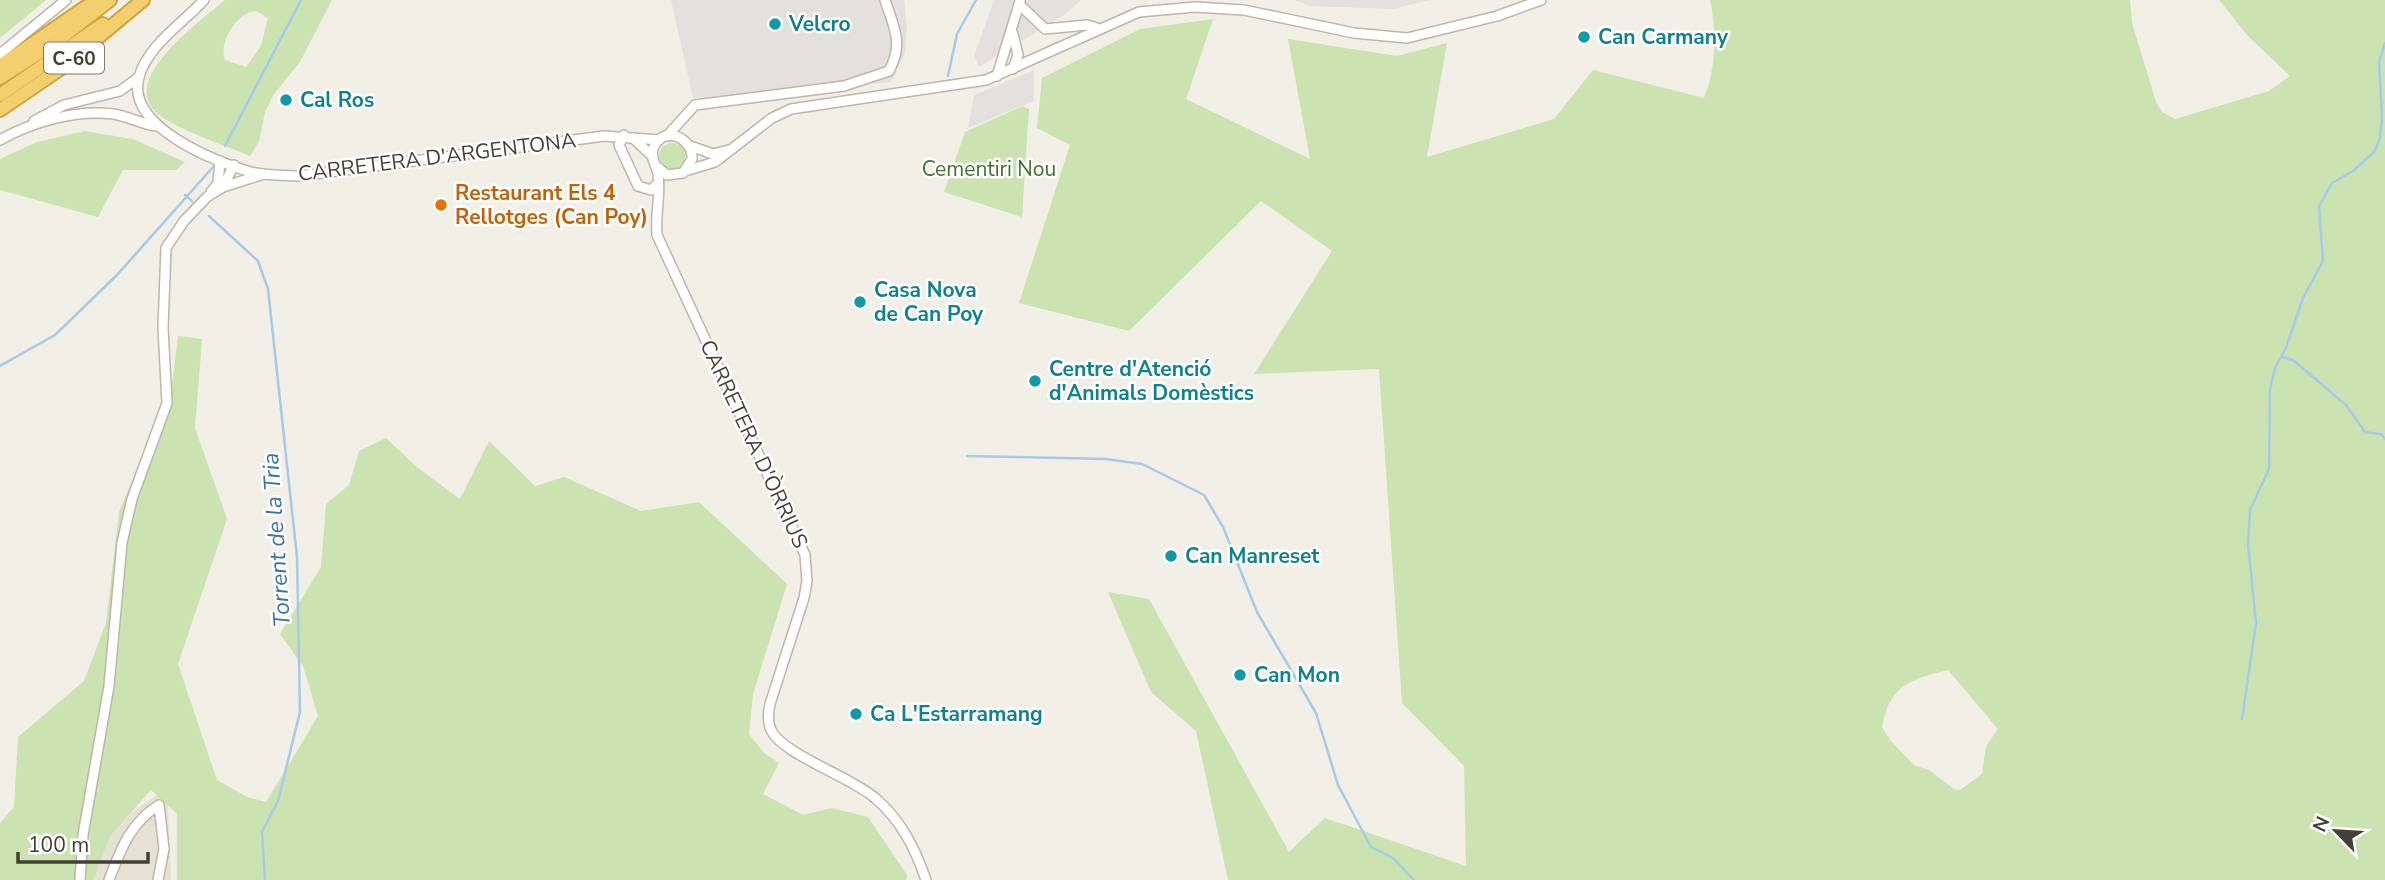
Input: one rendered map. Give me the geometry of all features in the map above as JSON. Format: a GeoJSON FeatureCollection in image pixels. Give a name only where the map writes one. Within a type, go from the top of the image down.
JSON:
{"type":"FeatureCollection","features":[{"type":"Feature","properties":{"kind":"highway","name":"C-60"},"geometry":{"type":"LineString","coordinates":[[0,66],[96,0]]}},
{"type":"Feature","properties":{"kind":"highway","name":"C-60"},"geometry":{"type":"LineString","coordinates":[[0,78],[56,42],[110,0]]}},
{"type":"Feature","properties":{"kind":"highway","name":"C-60"},"geometry":{"type":"LineString","coordinates":[[0,95],[64,54],[132,0]]}},
{"type":"Feature","properties":{"kind":"highway","name":"C-60"},"geometry":{"type":"LineString","coordinates":[[0,110],[60,69],[143,0]]}},
{"type":"Feature","properties":{"kind":"street"},"geometry":{"type":"LineString","coordinates":[[0,54],[66,0]]}},
{"type":"Feature","properties":{"kind":"street"},"geometry":{"type":"LineString","coordinates":[[0,140],[64,105],[120,91],[139,77],[147,58],[204,0]]}},
{"type":"Feature","properties":{"kind":"street"},"geometry":{"type":"LineString","coordinates":[[653,161],[663,138],[687,111],[712,101],[844,86],[890,71],[899,53],[885,0]]}},
{"type":"Feature","properties":{"kind":"street"},"geometry":{"type":"LineString","coordinates":[[675,176],[663,174],[629,136],[619,145],[638,187],[651,190],[685,171],[715,162],[772,117],[791,109],[960,86],[997,76],[1097,28],[1139,12],[1195,7],[1244,10],[1354,33],[1407,38],[1497,16],[1541,0]]}},
{"type":"Feature","properties":{"kind":"street"},"geometry":{"type":"LineString","coordinates":[[1020,2],[1045,29],[1087,25],[1097,28]]}},
{"type":"Feature","properties":{"kind":"street"},"geometry":{"type":"LineString","coordinates":[[997,76],[1020,2]]}},
{"type":"Feature","properties":{"kind":"street"},"geometry":{"type":"LineString","coordinates":[[1012,33],[1018,55],[1013,69]]}},
{"type":"Feature","properties":{"kind":"street","name":"CARRETERA D'ARGENTONA"},"geometry":{"type":"LineString","coordinates":[[139,77],[137,93],[142,107],[156,126],[185,144],[227,163],[264,174],[299,176],[629,136],[663,138]]}},
{"type":"Feature","properties":{"kind":"street"},"geometry":{"type":"LineString","coordinates":[[685,171],[692,159],[687,143],[687,111]]}},
{"type":"Feature","properties":{"kind":"street"},"geometry":{"type":"LineString","coordinates":[[23,127],[73,116],[113,114],[156,126]]}},
{"type":"Feature","properties":{"kind":"street"},"geometry":{"type":"LineString","coordinates":[[663,138],[687,143],[713,154],[731,150]]}},
{"type":"Feature","properties":{"kind":"street","name":"CARRETERA D'ÒRRIUS"},"geometry":{"type":"LineString","coordinates":[[653,161],[658,187],[655,215],[657,235],[805,555],[807,581],[804,598],[768,714],[772,733],[789,747],[875,798],[898,821],[912,844],[926,880]]}},
{"type":"Feature","properties":{"kind":"street"},"geometry":{"type":"LineString","coordinates":[[223,187],[227,163]]}},
{"type":"Feature","properties":{"kind":"street"},"geometry":{"type":"LineString","coordinates":[[208,197],[227,163]]}},
{"type":"Feature","properties":{"kind":"street"},"geometry":{"type":"LineString","coordinates":[[80,880],[87,808],[109,686],[122,543],[132,499],[167,403],[163,328],[166,247],[184,220],[208,197],[223,187],[264,174]]}},
{"type":"Feature","properties":{"kind":"street"},"geometry":{"type":"LineString","coordinates":[[108,880],[126,836],[145,814],[159,805],[164,849],[158,880]]}},
{"type":"Feature","properties":{"kind":"shaded area"},"geometry":{"type":"Polygon","coordinates":[[[671,0],[904,0],[907,27],[905,54],[891,82],[693,98],[671,0]]]}},
{"type":"Feature","properties":{"kind":"shaded area"},"geometry":{"type":"Polygon","coordinates":[[[994,0],[1081,0],[1064,15],[979,67],[974,56],[994,0]]]}},
{"type":"Feature","properties":{"kind":"shaded area"},"geometry":{"type":"Polygon","coordinates":[[[1294,0],[1430,0],[1393,9],[1310,6],[1294,0]]]}},
{"type":"Feature","properties":{"kind":"shaded area"},"geometry":{"type":"Polygon","coordinates":[[[1034,70],[1034,101],[968,128],[974,95],[1034,70]]]}},
{"type":"Feature","properties":{"kind":"shaded area"},"geometry":{"type":"Polygon","coordinates":[[[167,788],[171,880],[66,880],[109,828],[167,788]]]}},
{"type":"Feature","properties":{"kind":"green space"},"geometry":{"type":"Polygon","coordinates":[[[0,0],[46,0],[0,38],[0,0]]]}},
{"type":"Feature","properties":{"kind":"green space"},"geometry":{"type":"Polygon","coordinates":[[[225,0],[332,0],[300,62],[274,94],[265,112],[259,141],[250,156],[196,135],[165,119],[150,105],[147,89],[153,72],[165,55],[180,38],[225,0]],[[256,11],[236,22],[224,45],[225,60],[246,67],[261,46],[268,18],[256,11]]]}},
{"type":"Feature","properties":{"kind":"green space"},"geometry":{"type":"Polygon","coordinates":[[[1710,0],[2130,0],[2132,23],[2156,102],[2162,112],[2175,119],[2269,91],[2290,76],[2247,35],[2219,0],[2385,0],[2385,880],[1228,880],[1196,731],[1151,692],[1108,592],[1149,599],[1289,852],[1325,818],[1466,866],[1464,766],[1402,703],[1379,369],[1254,374],[1332,251],[1261,201],[1129,331],[1019,303],[1070,145],[1037,128],[1042,78],[1140,29],[1213,19],[1186,99],[1310,159],[1288,39],[1397,56],[1447,43],[1427,157],[1554,119],[1593,70],[1704,98],[1713,62],[1710,0]],[[1948,670],[1903,686],[1890,702],[1882,727],[1890,740],[1914,765],[1929,770],[1954,789],[1960,790],[1982,774],[1986,746],[1998,729],[1948,670]]]}},
{"type":"Feature","properties":{"kind":"green space","name":"Cementiri Nou"},"geometry":{"type":"Polygon","coordinates":[[[1023,106],[1029,109],[1022,217],[944,192],[965,132],[1023,106]]]}},
{"type":"Feature","properties":{"kind":"green space"},"geometry":{"type":"Polygon","coordinates":[[[85,131],[133,139],[185,162],[176,170],[123,170],[98,217],[0,190],[0,159],[37,142],[85,131]]]}},
{"type":"Feature","properties":{"kind":"green space"},"geometry":{"type":"Polygon","coordinates":[[[672,143],[681,147],[685,156],[681,165],[672,169],[663,165],[659,156],[663,147],[672,143]]]}},
{"type":"Feature","properties":{"kind":"green space"},"geometry":{"type":"Polygon","coordinates":[[[178,336],[202,339],[195,428],[227,519],[178,664],[217,780],[247,797],[266,802],[318,716],[303,666],[280,634],[321,567],[326,504],[349,485],[359,451],[386,438],[418,468],[460,499],[489,441],[535,486],[564,477],[641,511],[699,502],[787,584],[753,694],[749,734],[764,753],[779,763],[763,794],[803,815],[832,808],[868,817],[907,875],[906,880],[177,880],[177,814],[151,790],[110,836],[93,880],[0,880],[0,823],[14,807],[18,737],[84,681],[106,623],[119,512],[172,384],[178,336]]]}},
{"type":"Feature","properties":{"kind":"waterway"},"geometry":{"type":"LineString","coordinates":[[225,146],[301,0]]}},
{"type":"Feature","properties":{"kind":"waterway"},"geometry":{"type":"LineString","coordinates":[[948,76],[957,34],[976,0]]}},
{"type":"Feature","properties":{"kind":"waterway"},"geometry":{"type":"LineString","coordinates":[[2242,719],[2256,623],[2248,544],[2250,510],[2269,469],[2270,390],[2275,368],[2286,348],[2303,298],[2323,261],[2319,206],[2332,183],[2353,171],[2375,151],[2380,138],[2382,117],[2379,62],[2385,43]]}},
{"type":"Feature","properties":{"kind":"waterway"},"geometry":{"type":"LineString","coordinates":[[0,366],[55,335],[117,275],[213,167]]}},
{"type":"Feature","properties":{"kind":"waterway","name":"Torrent de la Tria"},"geometry":{"type":"LineString","coordinates":[[185,195],[192,201]]}},
{"type":"Feature","properties":{"kind":"waterway","name":"Torrent de la Tria"},"geometry":{"type":"LineString","coordinates":[[209,216],[258,261],[268,289],[297,557],[300,712],[278,801],[262,832],[265,880]]}},
{"type":"Feature","properties":{"kind":"waterway"},"geometry":{"type":"LineString","coordinates":[[2282,357],[2293,360],[2346,405],[2365,432],[2381,434],[2385,439]]}},
{"type":"Feature","properties":{"kind":"waterway"},"geometry":{"type":"LineString","coordinates":[[967,456],[1106,459],[1142,464],[1204,495],[1223,527],[1257,612],[1316,713],[1338,785],[1371,847],[1393,858],[1414,880]]}},
{"type":"Feature","properties":{"kind":"place","name":"Velcro"},"geometry":{"type":"Point","coordinates":[775,24]}},
{"type":"Feature","properties":{"kind":"place","name":"Can Carmany"},"geometry":{"type":"Point","coordinates":[1584,37]}},
{"type":"Feature","properties":{"kind":"place","name":"Cal Ros"},"geometry":{"type":"Point","coordinates":[286,100]}},
{"type":"Feature","properties":{"kind":"place","name":"Restaurant Els 4 Rellotges (Can Poy)"},"geometry":{"type":"Point","coordinates":[441,205]}},
{"type":"Feature","properties":{"kind":"place","name":"Casa Nova de Can Poy"},"geometry":{"type":"Point","coordinates":[860,302]}},
{"type":"Feature","properties":{"kind":"place","name":"Centre d'Atenció d'Animals Domèstics"},"geometry":{"type":"Point","coordinates":[1035,381]}},
{"type":"Feature","properties":{"kind":"place","name":"Can Manreset"},"geometry":{"type":"Point","coordinates":[1171,556]}},
{"type":"Feature","properties":{"kind":"place","name":"Can Mon"},"geometry":{"type":"Point","coordinates":[1240,675]}},
{"type":"Feature","properties":{"kind":"place","name":"Ca L'Estarramang"},"geometry":{"type":"Point","coordinates":[856,714]}}]}
